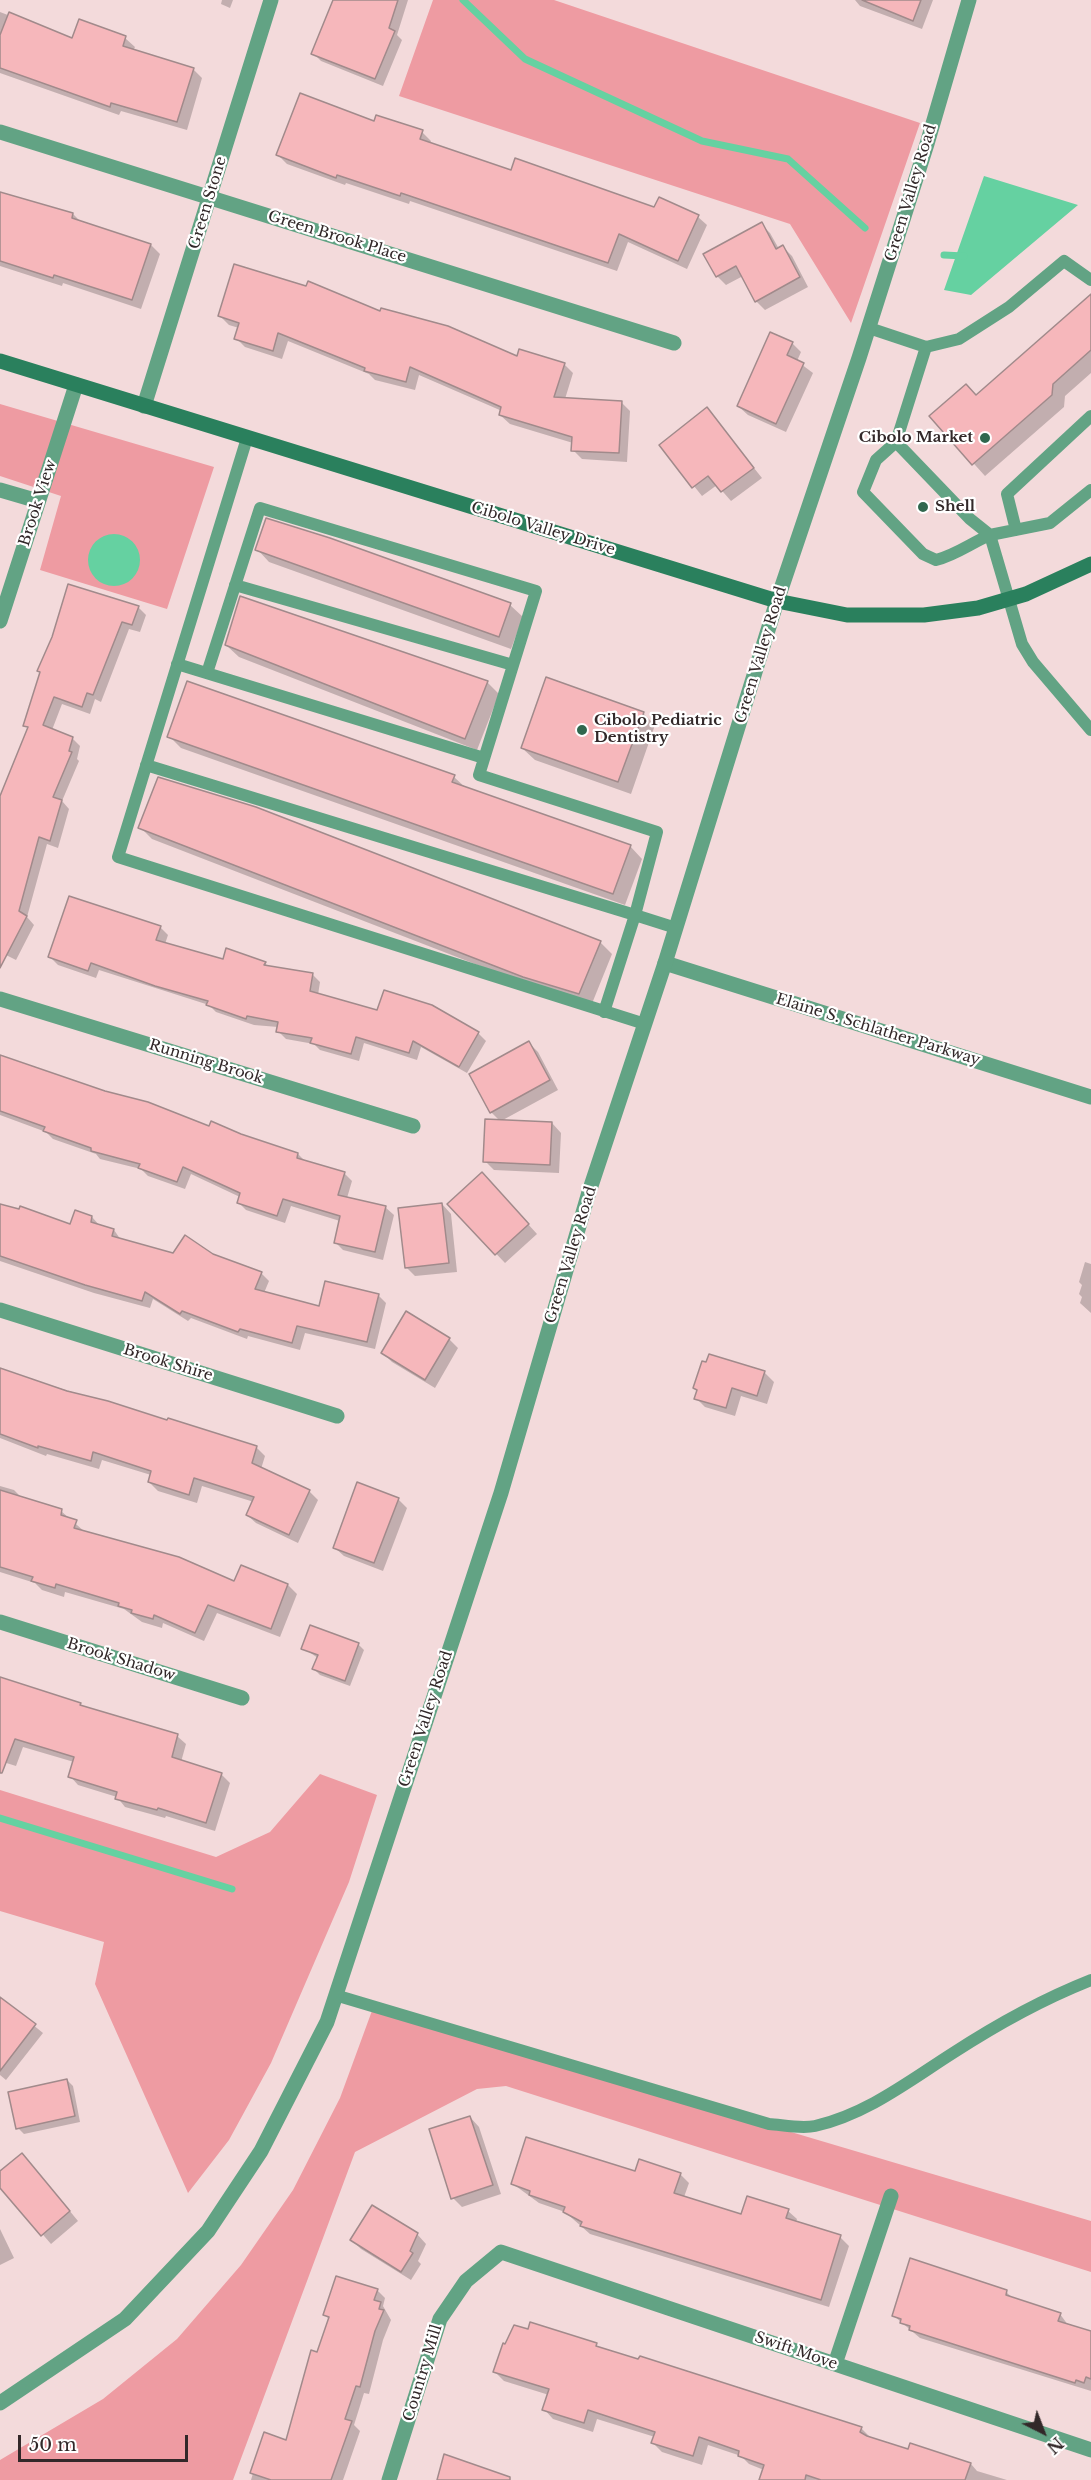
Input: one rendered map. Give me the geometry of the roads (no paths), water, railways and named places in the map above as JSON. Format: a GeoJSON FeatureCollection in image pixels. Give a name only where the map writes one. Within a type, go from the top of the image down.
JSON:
{"type":"FeatureCollection","features":[{"type":"Feature","properties":{"kind":"main road","name":"Cibolo Valley Drive"},"geometry":{"type":"LineString","coordinates":[[0,361],[777,601],[847,615],[924,615],[978,608],[1010,599],[1091,564]]}},
{"type":"Feature","properties":{"kind":"street","name":"Green Stone"},"geometry":{"type":"LineString","coordinates":[[144,406],[271,0]]}},
{"type":"Feature","properties":{"kind":"street","name":"Green Valley Road"},"geometry":{"type":"LineString","coordinates":[[0,2403],[125,2319],[208,2231],[261,2151],[327,2022],[501,1493],[589,1192],[665,963],[777,601],[869,328],[927,144],[969,0]]}},
{"type":"Feature","properties":{"kind":"street","name":"Green Brook Place"},"geometry":{"type":"LineString","coordinates":[[0,132],[674,343]]}},
{"type":"Feature","properties":{"kind":"street","name":"Brook View"},"geometry":{"type":"LineString","coordinates":[[0,621],[76,385]]}},
{"type":"Feature","properties":{"kind":"street"},"geometry":{"type":"LineString","coordinates":[[0,490],[38,501]]}},
{"type":"Feature","properties":{"kind":"street","name":"Elaine S. Schlather Parkway"},"geometry":{"type":"LineString","coordinates":[[665,963],[1091,1097]]}},
{"type":"Feature","properties":{"kind":"street","name":"Running Brook"},"geometry":{"type":"LineString","coordinates":[[0,999],[412,1126]]}},
{"type":"Feature","properties":{"kind":"street","name":"Brook Shire"},"geometry":{"type":"LineString","coordinates":[[0,1310],[337,1416]]}},
{"type":"Feature","properties":{"kind":"street","name":"Brook Shadow"},"geometry":{"type":"LineString","coordinates":[[0,1622],[242,1698]]}},
{"type":"Feature","properties":{"kind":"street"},"geometry":{"type":"LineString","coordinates":[[835,2364],[891,2196]]}},
{"type":"Feature","properties":{"kind":"street","name":"Swift Move"},"geometry":{"type":"LineString","coordinates":[[501,2252],[1091,2450]]}},
{"type":"Feature","properties":{"kind":"street","name":"Country Mill"},"geometry":{"type":"LineString","coordinates":[[389,2480],[440,2319],[466,2281],[501,2252]]}},
{"type":"Feature","properties":{"kind":"lane"},"geometry":{"type":"LineString","coordinates":[[869,328],[926,347],[959,339],[1009,307],[1064,261],[1091,280]]}},
{"type":"Feature","properties":{"kind":"lane"},"geometry":{"type":"LineString","coordinates":[[926,347],[896,442],[876,460],[863,492],[923,554],[936,560],[951,556],[968,544],[990,535],[1050,524],[1091,490]]}},
{"type":"Feature","properties":{"kind":"lane"},"geometry":{"type":"LineString","coordinates":[[1016,530],[1007,494],[1091,416]]}},
{"type":"Feature","properties":{"kind":"lane"},"geometry":{"type":"LineString","coordinates":[[247,438],[118,857],[645,1024]]}},
{"type":"Feature","properties":{"kind":"lane"},"geometry":{"type":"LineString","coordinates":[[896,442],[970,519],[990,535],[1022,644],[1033,662],[1091,730]]}},
{"type":"Feature","properties":{"kind":"lane"},"geometry":{"type":"LineString","coordinates":[[207,673],[260,508],[536,591],[479,775],[657,832],[604,1012]]}},
{"type":"Feature","properties":{"kind":"lane"},"geometry":{"type":"LineString","coordinates":[[235,585],[513,665]]}},
{"type":"Feature","properties":{"kind":"lane"},"geometry":{"type":"LineString","coordinates":[[177,664],[484,758]]}},
{"type":"Feature","properties":{"kind":"lane"},"geometry":{"type":"LineString","coordinates":[[146,765],[676,928]]}},
{"type":"Feature","properties":{"kind":"lane"},"geometry":{"type":"LineString","coordinates":[[335,1995],[769,2124],[813,2126],[859,2111],[916,2079],[990,2029],[1064,1991],[1091,1980]]}},
{"type":"Feature","properties":{"kind":"waterway"},"geometry":{"type":"LineString","coordinates":[[463,0],[525,59],[702,141],[788,159],[865,228]]}},
{"type":"Feature","properties":{"kind":"waterway"},"geometry":{"type":"LineString","coordinates":[[944,255],[964,256]]}},
{"type":"Feature","properties":{"kind":"waterway"},"geometry":{"type":"LineString","coordinates":[[0,1818],[232,1889]]}},
{"type":"Feature","properties":{"kind":"place","name":"Cibolo Market"},"geometry":{"type":"Point","coordinates":[985,438]}},
{"type":"Feature","properties":{"kind":"place","name":"Shell"},"geometry":{"type":"Point","coordinates":[923,507]}},
{"type":"Feature","properties":{"kind":"place","name":"Cibolo Pediatric Dentistry"},"geometry":{"type":"Point","coordinates":[582,730]}}]}
